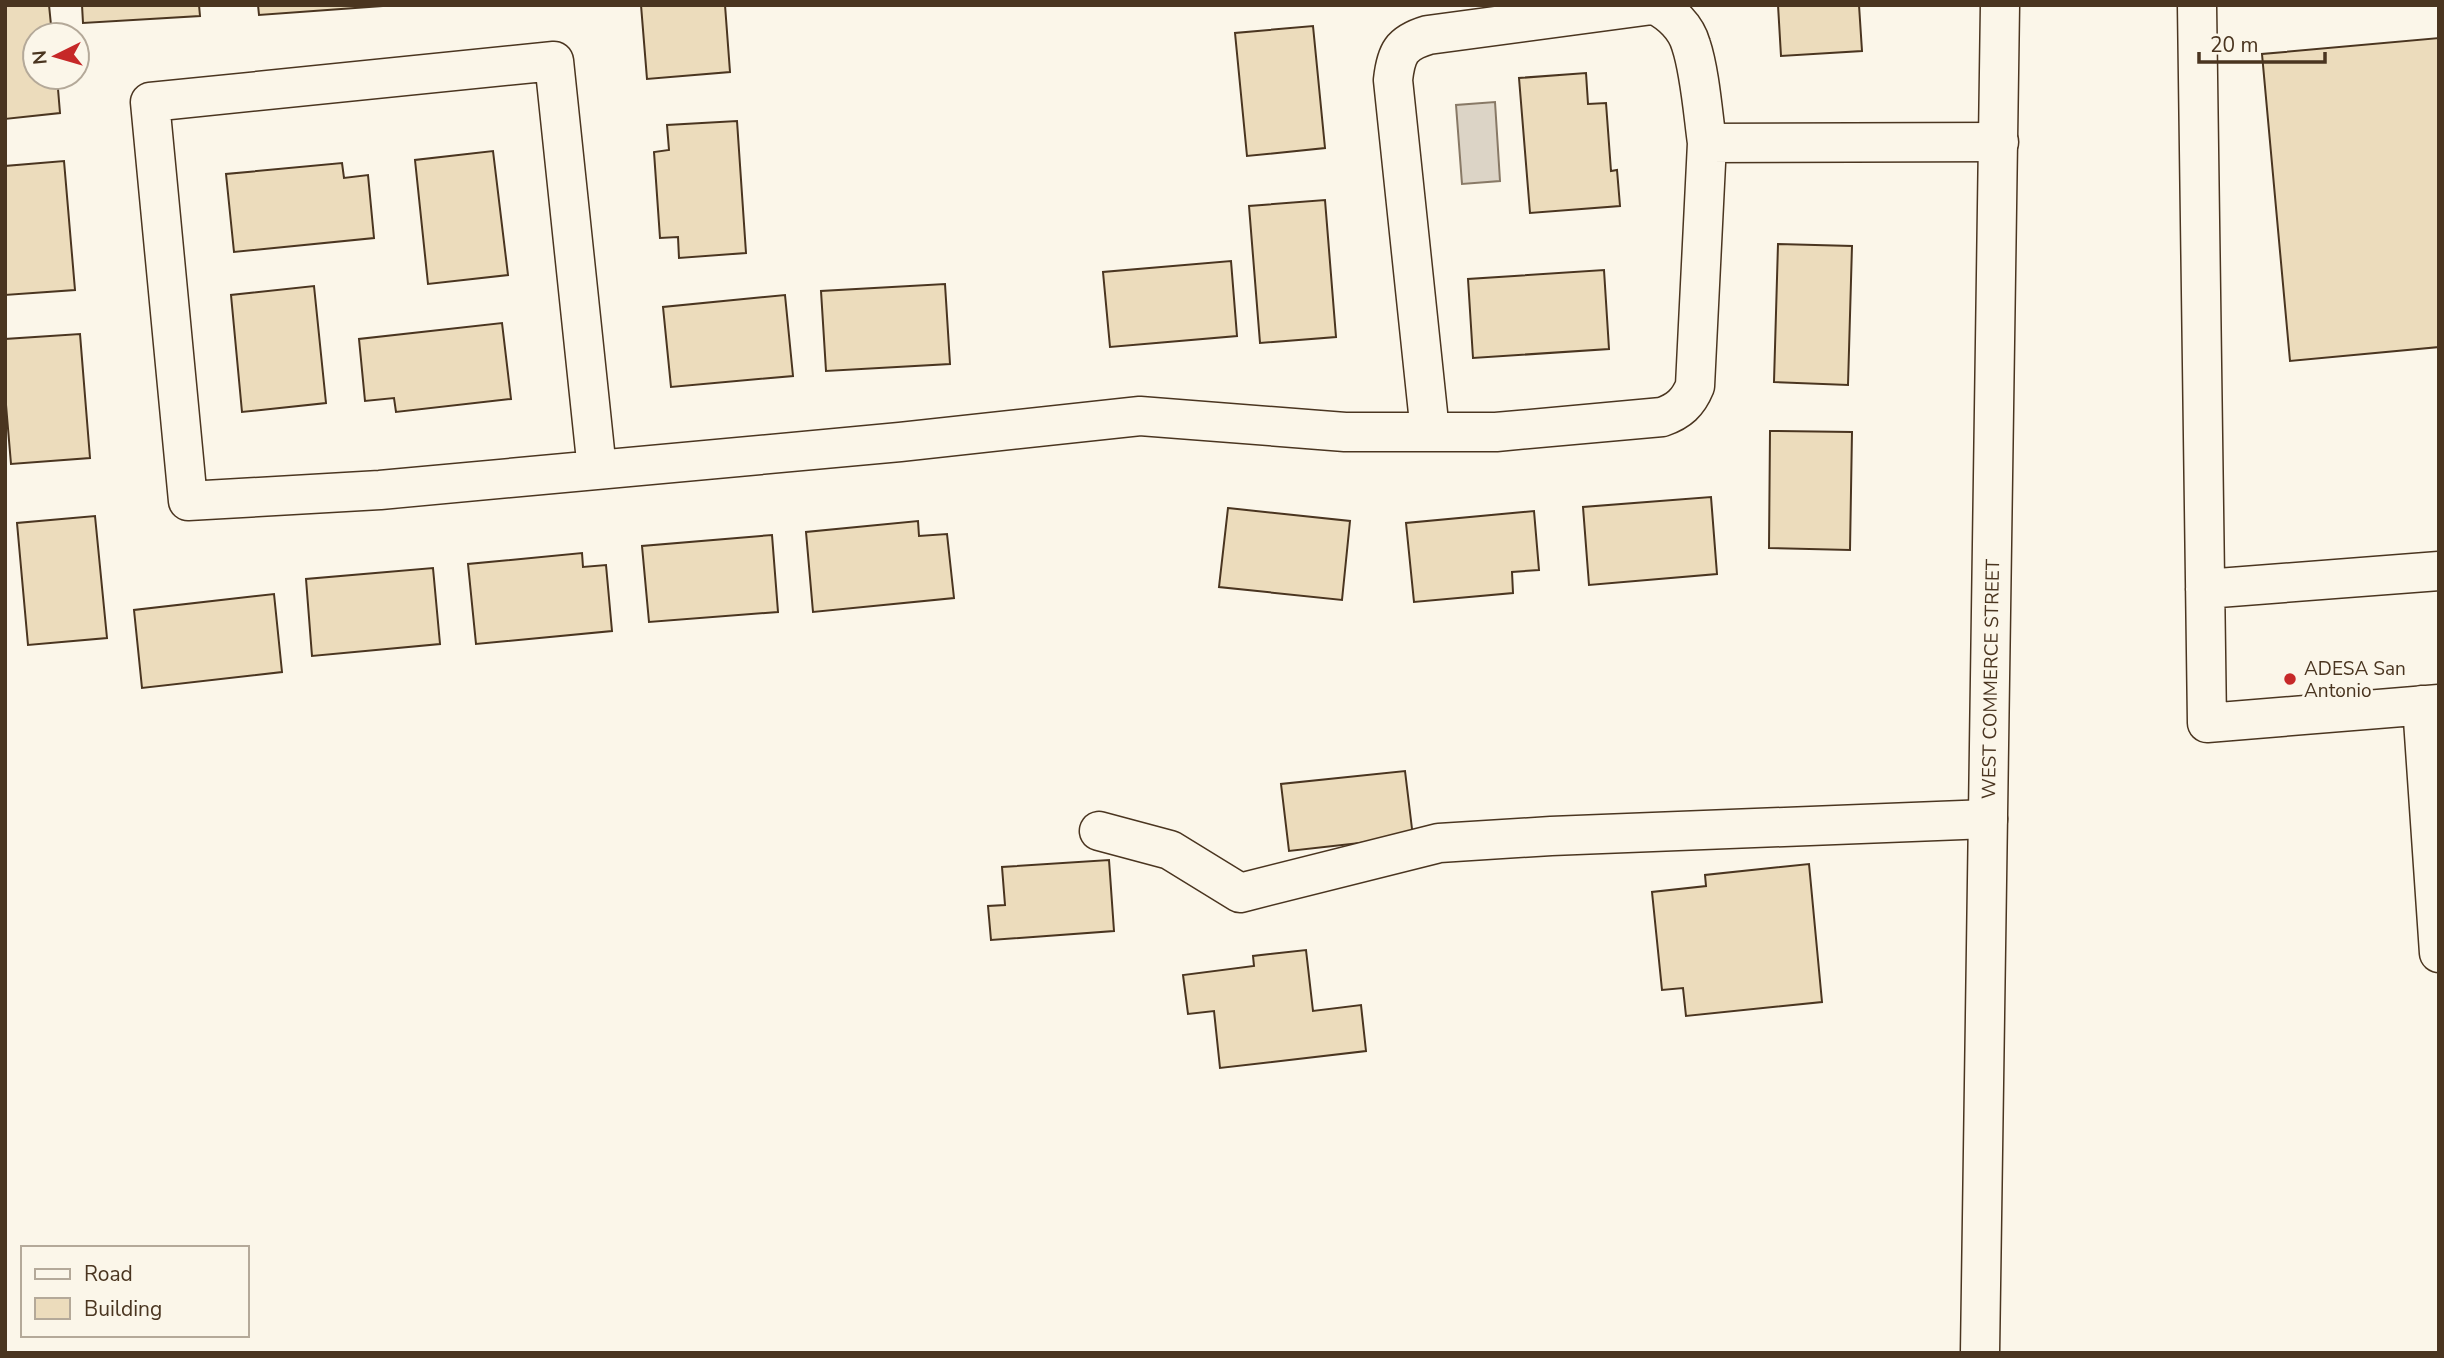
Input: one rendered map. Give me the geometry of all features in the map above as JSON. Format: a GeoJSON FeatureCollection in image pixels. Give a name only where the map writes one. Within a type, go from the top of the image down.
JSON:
{"type":"FeatureCollection","features":[{"type":"Feature","properties":{"kind":"main road"},"geometry":{"type":"LineString","coordinates":[[597,470],[554,61],[150,102],[188,501],[380,490],[886,444],[1140,416],[1345,432],[1430,432],[1496,432],[1662,417],[1677,412],[1690,398],[1695,386],[1707,143],[1691,43],[1669,12],[1653,5],[1428,35],[1410,40],[1396,59],[1393,80],[1430,432]]}},
{"type":"Feature","properties":{"kind":"main road","name":"WEST COMMERCE STREET"},"geometry":{"type":"LineString","coordinates":[[1980,1353],[2000,5]]}},
{"type":"Feature","properties":{"kind":"main road"},"geometry":{"type":"LineString","coordinates":[[2197,5],[2207,723],[2430,705],[2439,953]]}},
{"type":"Feature","properties":{"kind":"main road"},"geometry":{"type":"LineString","coordinates":[[1707,143],[1999,142]]}},
{"type":"Feature","properties":{"kind":"main road"},"geometry":{"type":"LineString","coordinates":[[2205,589],[2439,571]]}},
{"type":"Feature","properties":{"kind":"main road"},"geometry":{"type":"LineString","coordinates":[[1099,831],[1170,850],[1240,893],[1439,842],[1988,820]]}},
{"type":"Feature","properties":{"kind":"shaded area"},"geometry":{"type":"Polygon","coordinates":[[[1495,102],[1500,181],[1462,184],[1456,105],[1495,102]]]}},
{"type":"Feature","properties":{"kind":"building"},"geometry":{"type":"Polygon","coordinates":[[[5,5],[49,5],[51,21],[21,21],[21,91],[58,91],[60,113],[5,119],[5,5]]]}},
{"type":"Feature","properties":{"kind":"building"},"geometry":{"type":"Polygon","coordinates":[[[82,5],[199,5],[200,16],[91,23],[83,21],[82,5]]]}},
{"type":"Feature","properties":{"kind":"building"},"geometry":{"type":"Polygon","coordinates":[[[258,5],[382,5],[382,6],[259,15],[258,5]]]}},
{"type":"Feature","properties":{"kind":"building"},"geometry":{"type":"Polygon","coordinates":[[[641,5],[725,5],[730,72],[647,79],[641,5]]]}},
{"type":"Feature","properties":{"kind":"building"},"geometry":{"type":"Polygon","coordinates":[[[1778,5],[1859,5],[1862,51],[1781,56],[1778,5]]]}},
{"type":"Feature","properties":{"kind":"building"},"geometry":{"type":"Polygon","coordinates":[[[1313,26],[1325,148],[1247,156],[1235,33],[1313,26]]]}},
{"type":"Feature","properties":{"kind":"building"},"geometry":{"type":"Polygon","coordinates":[[[2439,38],[2439,347],[2290,361],[2262,54],[2439,38]]]}},
{"type":"Feature","properties":{"kind":"building"},"geometry":{"type":"Polygon","coordinates":[[[1586,73],[1588,104],[1606,103],[1611,171],[1617,170],[1620,206],[1530,213],[1519,78],[1586,73]]]}},
{"type":"Feature","properties":{"kind":"building"},"geometry":{"type":"Polygon","coordinates":[[[737,121],[746,253],[679,258],[678,237],[660,238],[654,152],[669,150],[667,125],[737,121]]]}},
{"type":"Feature","properties":{"kind":"building"},"geometry":{"type":"Polygon","coordinates":[[[493,151],[508,275],[428,284],[415,160],[493,151]]]}},
{"type":"Feature","properties":{"kind":"building"},"geometry":{"type":"Polygon","coordinates":[[[64,161],[75,290],[5,295],[5,166],[64,161]]]}},
{"type":"Feature","properties":{"kind":"building"},"geometry":{"type":"Polygon","coordinates":[[[342,163],[344,178],[368,175],[374,238],[234,252],[226,174],[342,163]]]}},
{"type":"Feature","properties":{"kind":"building"},"geometry":{"type":"Polygon","coordinates":[[[1325,200],[1336,337],[1260,343],[1249,206],[1325,200]]]}},
{"type":"Feature","properties":{"kind":"building"},"geometry":{"type":"Polygon","coordinates":[[[1778,244],[1852,246],[1848,385],[1774,382],[1778,244]]]}},
{"type":"Feature","properties":{"kind":"building"},"geometry":{"type":"Polygon","coordinates":[[[1231,261],[1237,336],[1110,347],[1103,272],[1231,261]]]}},
{"type":"Feature","properties":{"kind":"building"},"geometry":{"type":"Polygon","coordinates":[[[1604,270],[1609,349],[1473,358],[1468,279],[1604,270]]]}},
{"type":"Feature","properties":{"kind":"building"},"geometry":{"type":"Polygon","coordinates":[[[945,284],[950,364],[826,371],[821,291],[945,284]]]}},
{"type":"Feature","properties":{"kind":"building"},"geometry":{"type":"Polygon","coordinates":[[[314,286],[326,403],[242,412],[231,295],[314,286]]]}},
{"type":"Feature","properties":{"kind":"building"},"geometry":{"type":"Polygon","coordinates":[[[785,295],[793,376],[671,387],[663,307],[785,295]]]}},
{"type":"Feature","properties":{"kind":"building"},"geometry":{"type":"Polygon","coordinates":[[[502,323],[511,399],[396,412],[394,398],[365,401],[359,339],[502,323]]]}},
{"type":"Feature","properties":{"kind":"building"},"geometry":{"type":"Polygon","coordinates":[[[80,334],[90,458],[11,464],[5,393],[5,339],[80,334]]]}},
{"type":"Feature","properties":{"kind":"building"},"geometry":{"type":"Polygon","coordinates":[[[1770,431],[1852,432],[1850,550],[1769,548],[1770,431]]]}},
{"type":"Feature","properties":{"kind":"building"},"geometry":{"type":"Polygon","coordinates":[[[1711,497],[1717,574],[1589,585],[1583,507],[1711,497]]]}},
{"type":"Feature","properties":{"kind":"building"},"geometry":{"type":"Polygon","coordinates":[[[1228,508],[1350,521],[1342,600],[1219,587],[1228,508]]]}},
{"type":"Feature","properties":{"kind":"building"},"geometry":{"type":"Polygon","coordinates":[[[1534,511],[1539,570],[1512,572],[1513,593],[1414,602],[1406,523],[1534,511]]]}},
{"type":"Feature","properties":{"kind":"building"},"geometry":{"type":"Polygon","coordinates":[[[95,516],[107,638],[28,645],[17,523],[95,516]]]}},
{"type":"Feature","properties":{"kind":"building"},"geometry":{"type":"Polygon","coordinates":[[[918,521],[919,536],[947,534],[954,598],[813,612],[806,532],[918,521]]]}},
{"type":"Feature","properties":{"kind":"building"},"geometry":{"type":"Polygon","coordinates":[[[772,535],[778,612],[649,622],[642,546],[772,535]]]}},
{"type":"Feature","properties":{"kind":"building"},"geometry":{"type":"Polygon","coordinates":[[[582,553],[583,567],[606,565],[612,631],[476,644],[468,564],[582,553]]]}},
{"type":"Feature","properties":{"kind":"building"},"geometry":{"type":"Polygon","coordinates":[[[433,568],[440,644],[312,656],[306,579],[433,568]]]}},
{"type":"Feature","properties":{"kind":"building"},"geometry":{"type":"Polygon","coordinates":[[[274,594],[282,672],[142,688],[134,610],[274,594]]]}},
{"type":"Feature","properties":{"kind":"building"},"geometry":{"type":"Polygon","coordinates":[[[1405,771],[1413,837],[1289,851],[1281,784],[1405,771]]]}},
{"type":"Feature","properties":{"kind":"building"},"geometry":{"type":"Polygon","coordinates":[[[1109,860],[1114,931],[991,940],[988,906],[1005,905],[1002,867],[1109,860]]]}},
{"type":"Feature","properties":{"kind":"building"},"geometry":{"type":"Polygon","coordinates":[[[1809,864],[1822,1002],[1686,1016],[1683,988],[1662,990],[1652,892],[1706,886],[1705,875],[1809,864]]]}},
{"type":"Feature","properties":{"kind":"building"},"geometry":{"type":"Polygon","coordinates":[[[1306,950],[1313,1011],[1361,1005],[1366,1051],[1220,1068],[1214,1011],[1188,1014],[1183,975],[1254,966],[1253,956],[1306,950]]]}},
{"type":"Feature","properties":{"kind":"place","name":"ADESA San Antonio"},"geometry":{"type":"Point","coordinates":[2290,679]}}]}
